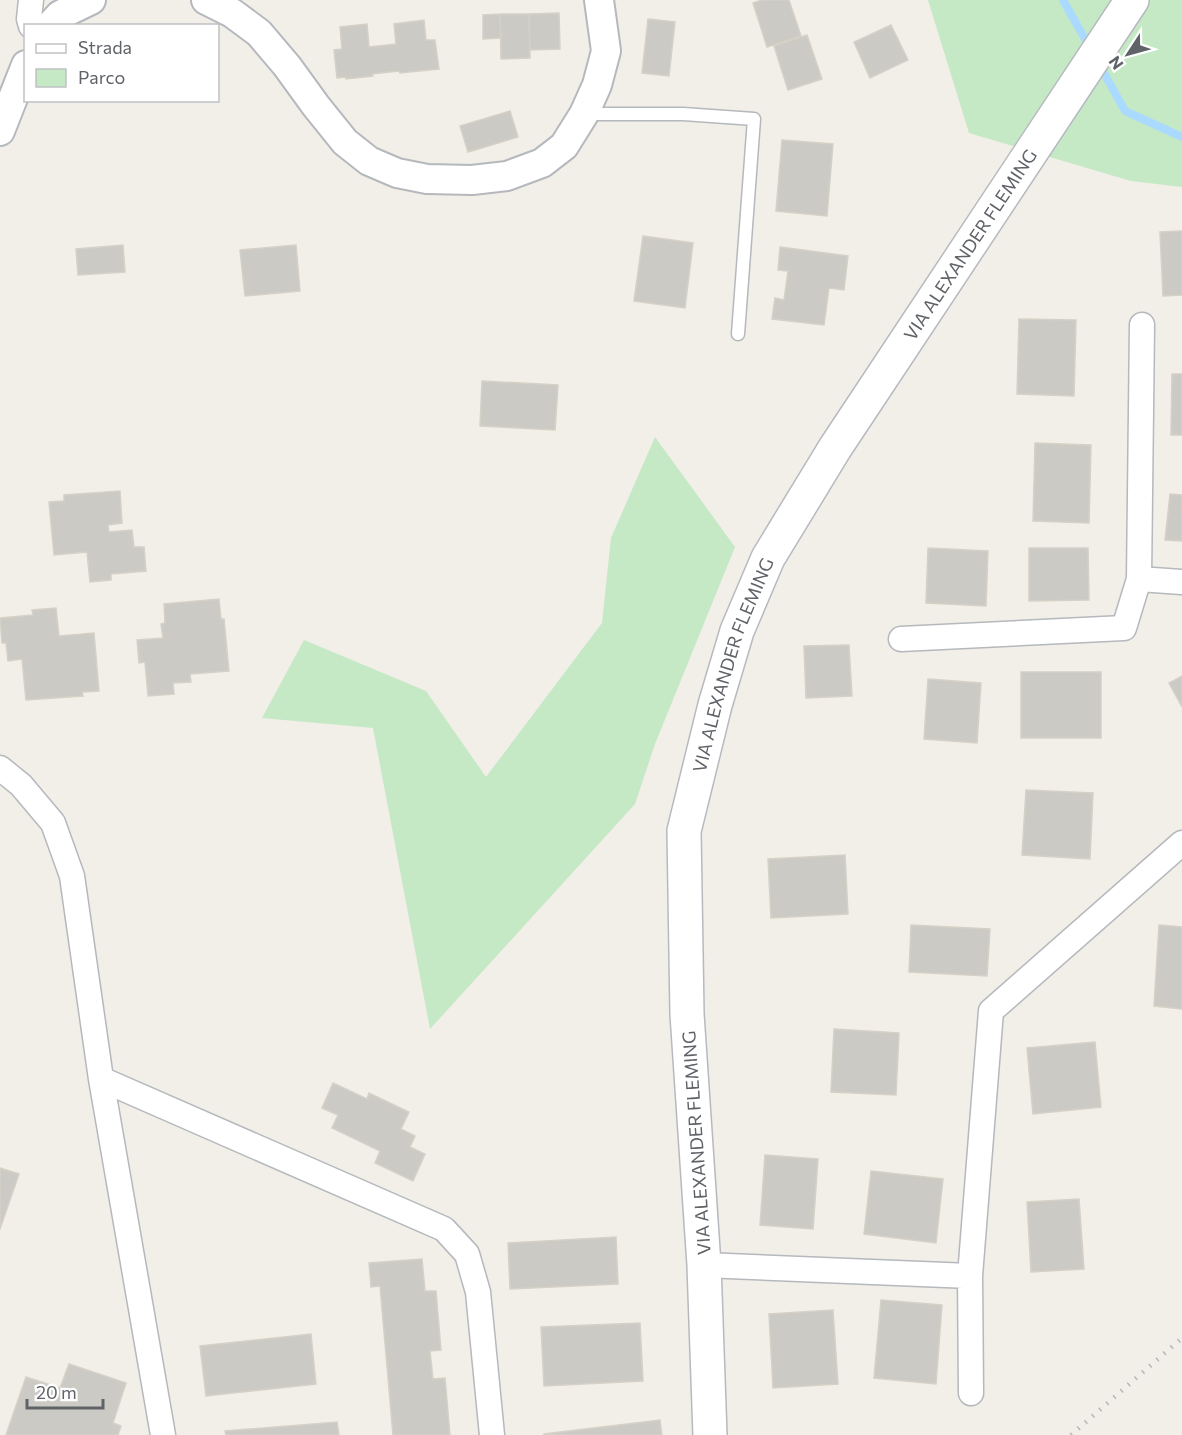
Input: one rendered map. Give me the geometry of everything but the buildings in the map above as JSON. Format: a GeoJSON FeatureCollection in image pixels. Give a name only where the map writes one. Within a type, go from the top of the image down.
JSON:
{"type":"FeatureCollection","features":[{"type":"Feature","properties":{"kind":"main road","name":"VIA ALEXANDER FLEMING"},"geometry":{"type":"LineString","coordinates":[[710,1435],[704,1265],[687,1014],[684,831],[715,705],[737,631],[768,558],[835,448],[1132,0]]}},
{"type":"Feature","properties":{"kind":"street"},"geometry":{"type":"LineString","coordinates":[[31,0],[31,24]]}},
{"type":"Feature","properties":{"kind":"street"},"geometry":{"type":"LineString","coordinates":[[52,24],[60,15],[91,0]]}},
{"type":"Feature","properties":{"kind":"street"},"geometry":{"type":"LineString","coordinates":[[206,0],[232,13],[259,33],[345,142],[369,161],[397,173],[427,179],[472,180],[507,176],[542,163],[564,146],[584,114],[597,85],[606,51],[599,0]]}},
{"type":"Feature","properties":{"kind":"street"},"geometry":{"type":"LineString","coordinates":[[2,120],[24,70]]}},
{"type":"Feature","properties":{"kind":"street"},"geometry":{"type":"LineString","coordinates":[[901,639],[1124,628],[1139,579],[1142,325]]}},
{"type":"Feature","properties":{"kind":"street"},"geometry":{"type":"LineString","coordinates":[[1139,579],[1182,582]]}},
{"type":"Feature","properties":{"kind":"street"},"geometry":{"type":"LineString","coordinates":[[0,768],[21,786],[53,823],[72,876],[101,1079],[163,1435]]}},
{"type":"Feature","properties":{"kind":"street"},"geometry":{"type":"LineString","coordinates":[[970,1394],[970,1276],[991,1011],[1182,843]]}},
{"type":"Feature","properties":{"kind":"street"},"geometry":{"type":"LineString","coordinates":[[101,1079],[444,1229],[467,1254],[478,1292],[492,1435]]}},
{"type":"Feature","properties":{"kind":"street"},"geometry":{"type":"LineString","coordinates":[[704,1265],[970,1276]]}},
{"type":"Feature","properties":{"kind":"lane"},"geometry":{"type":"LineString","coordinates":[[584,114],[682,114],[754,119],[738,334]]}},
{"type":"Feature","properties":{"kind":"green space"},"geometry":{"type":"Polygon","coordinates":[[[928,0],[1182,0],[1182,187],[1131,181],[969,133],[928,0]]]}},
{"type":"Feature","properties":{"kind":"green space"},"geometry":{"type":"Polygon","coordinates":[[[655,437],[735,547],[655,744],[635,804],[430,1029],[373,728],[262,718],[304,640],[426,691],[486,777],[602,623],[611,538],[655,437]]]}},
{"type":"Feature","properties":{"kind":"waterway"},"geometry":{"type":"LineString","coordinates":[[1063,0],[1090,48]]}},
{"type":"Feature","properties":{"kind":"waterway"},"geometry":{"type":"LineString","coordinates":[[1099,64],[1125,111],[1182,137]]}},
{"type":"Feature","properties":{"kind":"railway"},"geometry":{"type":"LineString","coordinates":[[1071,1435],[1182,1338]]}}]}
